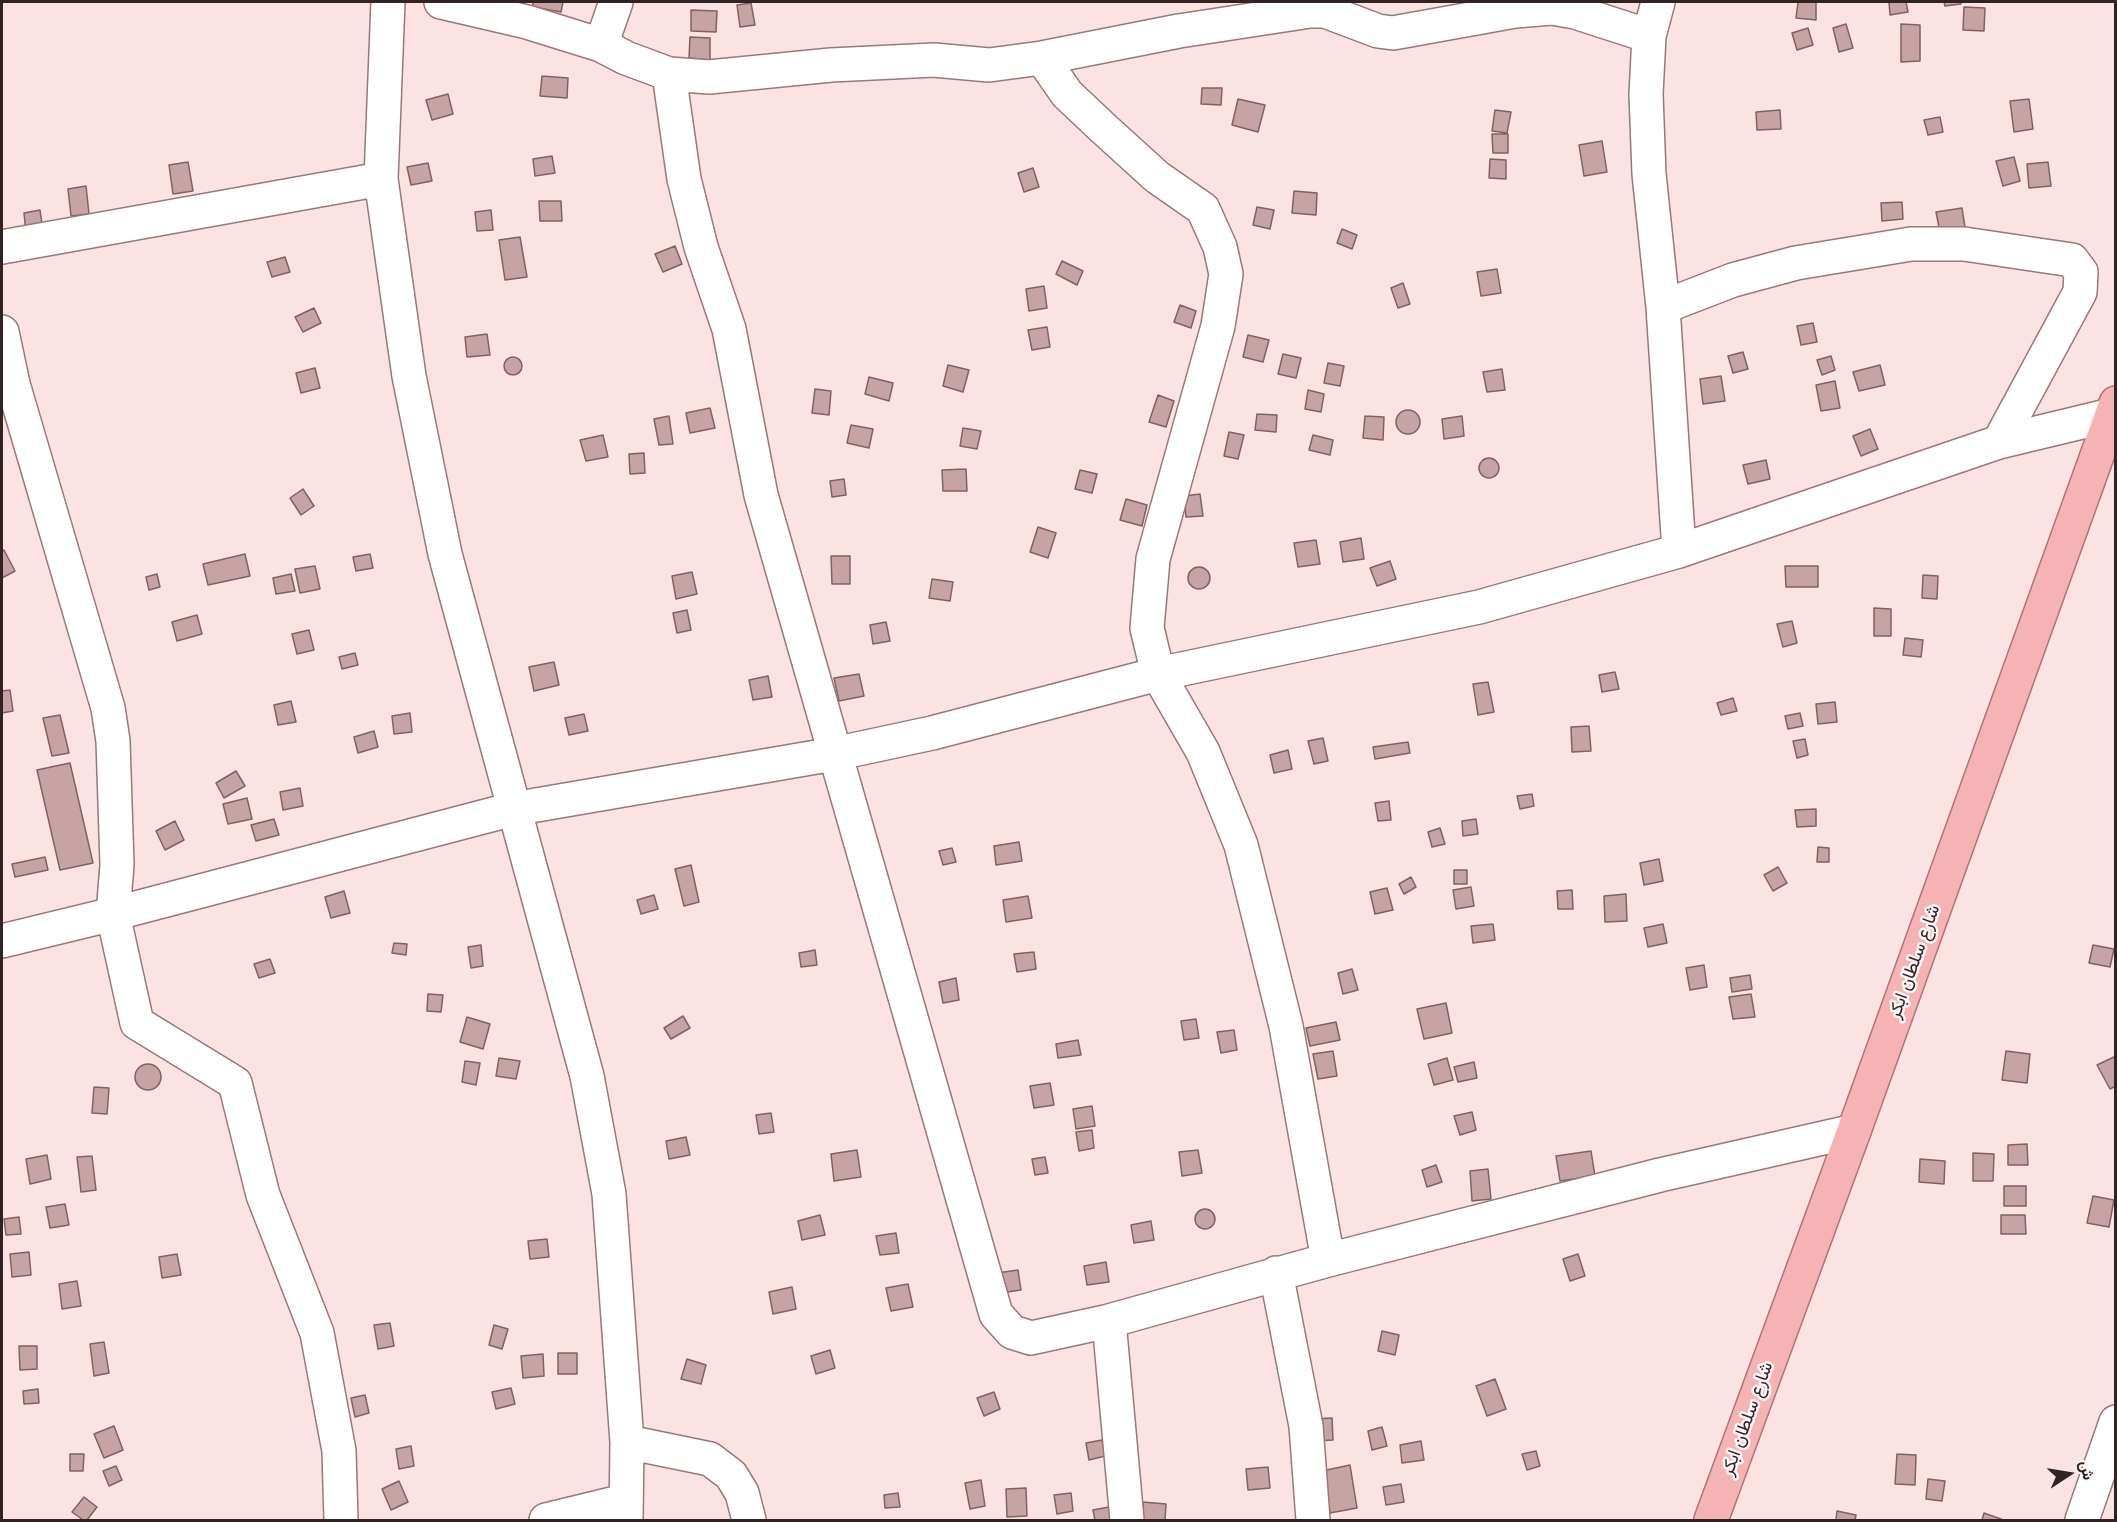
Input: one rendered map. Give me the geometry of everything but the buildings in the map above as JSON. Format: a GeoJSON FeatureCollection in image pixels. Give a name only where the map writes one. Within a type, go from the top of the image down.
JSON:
{"type":"FeatureCollection","features":[{"type":"Feature","properties":{"kind":"highway","name":"شارع سلطان ابكر"},"geometry":{"type":"LineString","coordinates":[[1711,1521],[1854,1131],[2113,409]]}},
{"type":"Feature","properties":{"kind":"street"},"geometry":{"type":"LineString","coordinates":[[388,2],[381,178],[409,376],[445,554],[587,1076],[607,1182],[627,1442],[625,1511],[546,1521]]}},
{"type":"Feature","properties":{"kind":"street"},"geometry":{"type":"LineString","coordinates":[[441,2],[527,22],[601,45],[626,58],[669,74],[709,77],[831,65],[934,60],[989,64],[1042,58],[1179,31],[1326,6],[1378,31],[1393,33],[1515,10],[1552,8],[1584,15],[1649,36]]}},
{"type":"Feature","properties":{"kind":"street"},"geometry":{"type":"LineString","coordinates":[[601,45],[615,2]]}},
{"type":"Feature","properties":{"kind":"street"},"geometry":{"type":"LineString","coordinates":[[1658,2],[1649,36],[1646,94],[1648,174],[1663,307],[1679,551]]}},
{"type":"Feature","properties":{"kind":"street"},"geometry":{"type":"LineString","coordinates":[[1042,58],[1067,94],[1085,111],[1157,177],[1203,209],[1220,247],[1226,274],[1218,326],[1153,559],[1147,628],[1158,674],[1203,752],[1241,845],[1286,1026],[1328,1260]]}},
{"type":"Feature","properties":{"kind":"street"},"geometry":{"type":"LineString","coordinates":[[669,74],[684,179],[702,247],[729,329],[761,495],[996,1314],[1012,1332],[1031,1338],[1109,1321],[1276,1273],[1660,1175],[1854,1131]]}},
{"type":"Feature","properties":{"kind":"street"},"geometry":{"type":"LineString","coordinates":[[2,248],[381,178]]}},
{"type":"Feature","properties":{"kind":"street"},"geometry":{"type":"LineString","coordinates":[[1663,307],[1733,280],[1796,263],[1911,244],[1965,244],[2072,260],[2080,272],[2080,292],[1999,442]]}},
{"type":"Feature","properties":{"kind":"street"},"geometry":{"type":"LineString","coordinates":[[2,332],[16,395],[108,708],[113,741],[117,865],[113,914],[138,1023],[235,1083],[263,1195],[317,1332],[339,1451],[341,1521]]}},
{"type":"Feature","properties":{"kind":"street"},"geometry":{"type":"LineString","coordinates":[[2,940],[113,914],[513,809],[834,754],[932,733],[1158,674],[1479,607],[1679,551],[1999,442],[2113,409]]}},
{"type":"Feature","properties":{"kind":"street"},"geometry":{"type":"LineString","coordinates":[[1276,1273],[1306,1426],[1313,1521]]}},
{"type":"Feature","properties":{"kind":"street"},"geometry":{"type":"LineString","coordinates":[[1109,1321],[1127,1521]]}},
{"type":"Feature","properties":{"kind":"street"},"geometry":{"type":"LineString","coordinates":[[2082,1521],[2115,1422]]}},
{"type":"Feature","properties":{"kind":"street"},"geometry":{"type":"LineString","coordinates":[[627,1442],[710,1459],[731,1475],[742,1493],[749,1521]]}}]}
